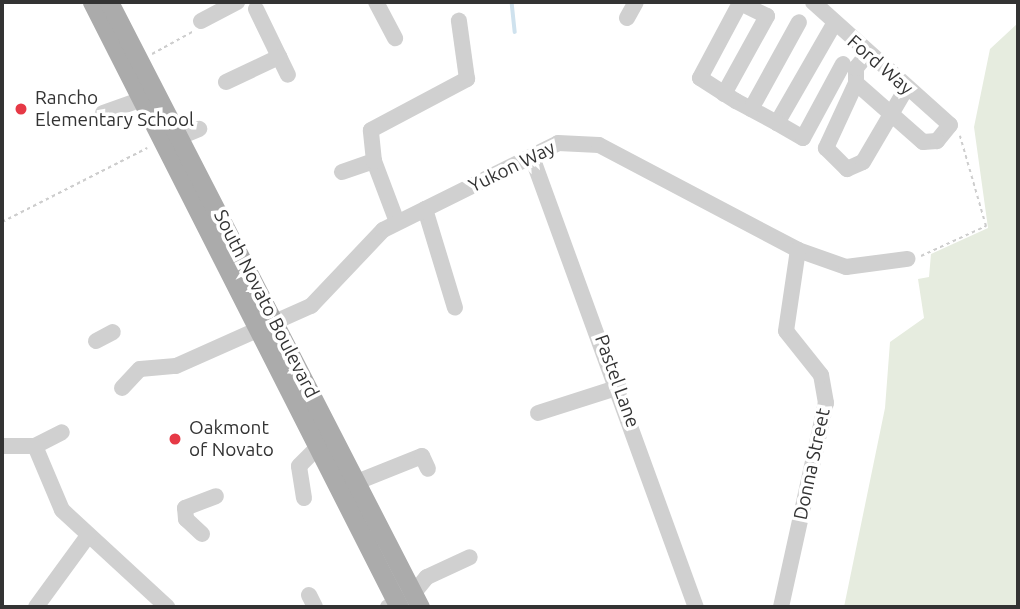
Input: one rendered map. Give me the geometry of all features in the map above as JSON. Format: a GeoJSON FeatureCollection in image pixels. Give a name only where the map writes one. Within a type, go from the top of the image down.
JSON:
{"type":"FeatureCollection","features":[{"type":"Feature","properties":{"kind":"main road","name":"South Novato Boulevard"},"geometry":{"type":"LineString","coordinates":[[92,2],[142,99],[172,138]]}},
{"type":"Feature","properties":{"kind":"main road","name":"South Novato Boulevard"},"geometry":{"type":"LineString","coordinates":[[109,2],[139,59],[172,138],[269,325],[357,482],[403,604]]}},
{"type":"Feature","properties":{"kind":"main road","name":"South Novato Boulevard"},"geometry":{"type":"LineString","coordinates":[[269,325],[319,446],[403,604]]}},
{"type":"Feature","properties":{"kind":"street"},"geometry":{"type":"LineString","coordinates":[[201,21],[239,2],[263,6],[279,57],[288,75]]}},
{"type":"Feature","properties":{"kind":"street"},"geometry":{"type":"LineString","coordinates":[[376,2],[394,38]]}},
{"type":"Feature","properties":{"kind":"street"},"geometry":{"type":"LineString","coordinates":[[627,18],[636,2]]}},
{"type":"Feature","properties":{"kind":"street","name":"Ford Way"},"geometry":{"type":"LineString","coordinates":[[813,2],[834,24],[950,125]]}},
{"type":"Feature","properties":{"kind":"street"},"geometry":{"type":"LineString","coordinates":[[724,94],[767,16],[740,4],[700,78],[724,94],[803,138],[844,64]]}},
{"type":"Feature","properties":{"kind":"street"},"geometry":{"type":"LineString","coordinates":[[397,222],[374,161],[370,130],[467,79],[459,21]]}},
{"type":"Feature","properties":{"kind":"street"},"geometry":{"type":"LineString","coordinates":[[751,109],[799,22]]}},
{"type":"Feature","properties":{"kind":"street"},"geometry":{"type":"LineString","coordinates":[[777,123],[834,24]]}},
{"type":"Feature","properties":{"kind":"street"},"geometry":{"type":"LineString","coordinates":[[868,54],[856,68],[856,83],[826,148],[837,165],[856,169],[863,162],[890,110],[907,88]]}},
{"type":"Feature","properties":{"kind":"street"},"geometry":{"type":"LineString","coordinates":[[226,82],[279,57]]}},
{"type":"Feature","properties":{"kind":"street"},"geometry":{"type":"LineString","coordinates":[[856,83],[929,144],[950,125]]}},
{"type":"Feature","properties":{"kind":"street"},"geometry":{"type":"LineString","coordinates":[[103,113],[142,99]]}},
{"type":"Feature","properties":{"kind":"street"},"geometry":{"type":"LineString","coordinates":[[172,138],[199,129]]}},
{"type":"Feature","properties":{"kind":"street","name":"Yukon Way"},"geometry":{"type":"LineString","coordinates":[[122,388],[140,369],[176,366],[269,325],[332,290],[365,244],[397,222],[558,143],[599,145],[798,250],[846,267],[906,259]]}},
{"type":"Feature","properties":{"kind":"street","name":"Pastel Lane"},"geometry":{"type":"LineString","coordinates":[[532,158],[619,387],[696,607]]}},
{"type":"Feature","properties":{"kind":"street"},"geometry":{"type":"LineString","coordinates":[[342,172],[374,161]]}},
{"type":"Feature","properties":{"kind":"street"},"geometry":{"type":"LineString","coordinates":[[425,209],[455,308]]}},
{"type":"Feature","properties":{"kind":"street","name":"Donna Street"},"geometry":{"type":"LineString","coordinates":[[781,607],[826,403],[821,375],[786,331],[798,250]]}},
{"type":"Feature","properties":{"kind":"street"},"geometry":{"type":"LineString","coordinates":[[96,341],[113,332]]}},
{"type":"Feature","properties":{"kind":"street"},"geometry":{"type":"LineString","coordinates":[[538,413],[619,387]]}},
{"type":"Feature","properties":{"kind":"street"},"geometry":{"type":"LineString","coordinates":[[2,446],[35,446],[62,432]]}},
{"type":"Feature","properties":{"kind":"street"},"geometry":{"type":"LineString","coordinates":[[35,446],[62,510],[87,537],[167,607]]}},
{"type":"Feature","properties":{"kind":"street"},"geometry":{"type":"LineString","coordinates":[[303,498],[299,466],[319,446]]}},
{"type":"Feature","properties":{"kind":"street"},"geometry":{"type":"LineString","coordinates":[[357,482],[422,456],[428,469]]}},
{"type":"Feature","properties":{"kind":"street"},"geometry":{"type":"LineString","coordinates":[[202,534],[186,519],[185,508],[216,496]]}},
{"type":"Feature","properties":{"kind":"street"},"geometry":{"type":"LineString","coordinates":[[37,607],[52,577],[87,537]]}},
{"type":"Feature","properties":{"kind":"street"},"geometry":{"type":"LineString","coordinates":[[403,604],[427,577],[470,557]]}},
{"type":"Feature","properties":{"kind":"path"},"geometry":{"type":"LineString","coordinates":[[139,59],[198,29],[201,21]]}},
{"type":"Feature","properties":{"kind":"path"},"geometry":{"type":"LineString","coordinates":[[906,259],[986,226],[969,161],[950,125]]}},
{"type":"Feature","properties":{"kind":"path"},"geometry":{"type":"LineString","coordinates":[[2,222],[172,138]]}},
{"type":"Feature","properties":{"kind":"shaded area"},"geometry":{"type":"Polygon","coordinates":[[[1018,23],[1018,607],[844,607],[885,408],[890,342],[924,318],[918,279],[929,277],[931,254],[988,228],[974,127],[990,49],[1018,23]]]}},
{"type":"Feature","properties":{"kind":"waterway"},"geometry":{"type":"LineString","coordinates":[[512,2],[515,32]]}},
{"type":"Feature","properties":{"kind":"place","name":"Rancho Elementary School"},"geometry":{"type":"Point","coordinates":[21,109]}},
{"type":"Feature","properties":{"kind":"place","name":"Oakmont of Novato"},"geometry":{"type":"Point","coordinates":[175,439]}}]}
